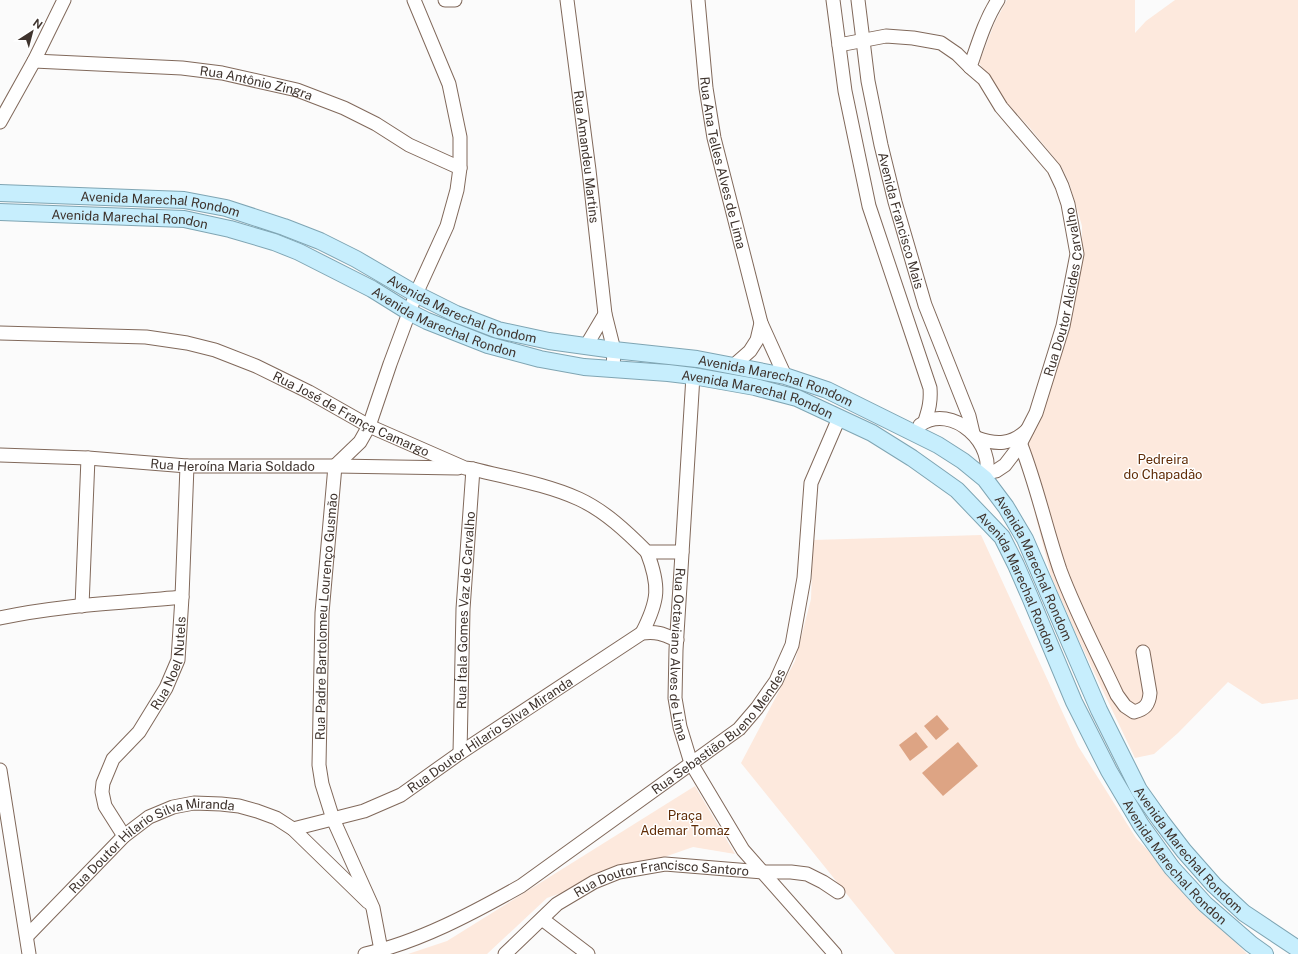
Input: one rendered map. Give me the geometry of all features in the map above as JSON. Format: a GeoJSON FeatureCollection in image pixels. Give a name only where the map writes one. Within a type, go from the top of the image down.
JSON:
{"type":"FeatureCollection","features":[{"type":"Feature","properties":{"kind":"main road","name":"Avenida Marechal Rondom"},"geometry":{"type":"LineString","coordinates":[[0,193],[184,200],[226,208],[284,227],[320,241],[356,259],[416,294],[456,314],[498,330],[549,341],[697,359],[784,376],[827,390],[920,427],[951,453],[986,476],[1006,506],[1025,539],[1099,710],[1139,790],[1184,851],[1214,885],[1244,913],[1298,949]]}},
{"type":"Feature","properties":{"kind":"main road","name":"Avenida Marechal Rondon"},"geometry":{"type":"LineString","coordinates":[[0,212],[184,219],[230,229],[274,242],[300,252],[372,289],[409,312],[455,333],[488,345],[540,360],[577,366],[693,376],[755,387],[797,398],[872,433],[912,458],[958,490],[1002,537],[1024,584],[1074,702],[1109,771],[1141,825],[1172,868],[1205,904],[1251,944],[1265,954]]}},
{"type":"Feature","properties":{"kind":"main road"},"geometry":{"type":"LineString","coordinates":[[912,458],[911,445],[920,427]]}},
{"type":"Feature","properties":{"kind":"main road"},"geometry":{"type":"LineString","coordinates":[[958,490],[968,490],[976,487],[986,476]]}},
{"type":"Feature","properties":{"kind":"street"},"geometry":{"type":"LineString","coordinates":[[0,122],[34,61],[64,0]]}},
{"type":"Feature","properties":{"kind":"street"},"geometry":{"type":"LineString","coordinates":[[335,466],[360,442],[369,426],[416,294],[447,226],[457,190],[460,168],[460,137],[449,84],[414,0]]}},
{"type":"Feature","properties":{"kind":"street"},"geometry":{"type":"LineString","coordinates":[[445,0],[455,0]]}},
{"type":"Feature","properties":{"kind":"street","name":"Rua Amandeu Martins"},"geometry":{"type":"LineString","coordinates":[[567,0],[589,170],[605,314],[614,350],[613,369]]}},
{"type":"Feature","properties":{"kind":"street","name":"Rua Ana Telles Alves de Lima"},"geometry":{"type":"LineString","coordinates":[[698,0],[706,88],[714,138],[761,323],[784,376]]}},
{"type":"Feature","properties":{"kind":"street","name":"Avenida Francisco Mais"},"geometry":{"type":"LineString","coordinates":[[833,0],[845,91],[869,206],[930,388],[930,408],[920,427]]}},
{"type":"Feature","properties":{"kind":"street","name":"Avenida Francisco Mais"},"geometry":{"type":"LineString","coordinates":[[858,0],[868,80],[881,145],[895,202],[925,305],[969,416],[975,435],[987,459],[986,476]]}},
{"type":"Feature","properties":{"kind":"street"},"geometry":{"type":"LineString","coordinates":[[970,67],[982,34],[998,0]]}},
{"type":"Feature","properties":{"kind":"street","name":"Rua Doutor Alcides Carvalho"},"geometry":{"type":"LineString","coordinates":[[839,45],[886,36],[913,38],[941,43],[957,54],[984,79],[1001,107],[1054,169],[1062,186],[1073,226],[1077,254],[1062,326],[1036,413],[1021,445],[1005,465],[986,476]]}},
{"type":"Feature","properties":{"kind":"street","name":"Rua Antônio Zingra"},"geometry":{"type":"LineString","coordinates":[[34,61],[182,68],[222,73],[298,90],[344,108],[376,124],[409,145],[460,168]]}},
{"type":"Feature","properties":{"kind":"street"},"geometry":{"type":"LineString","coordinates":[[586,346],[605,314]]}},
{"type":"Feature","properties":{"kind":"street","name":"Rua Ana Telles Alves de Lima"},"geometry":{"type":"LineString","coordinates":[[733,366],[750,351],[757,340],[761,323]]}},
{"type":"Feature","properties":{"kind":"street","name":"Rua José de França Camargo"},"geometry":{"type":"LineString","coordinates":[[0,333],[146,337],[187,343],[215,350],[256,366],[309,392],[369,426],[469,468],[551,489],[580,500],[607,516],[647,552]]}},
{"type":"Feature","properties":{"kind":"street","name":"Rua Octaviano Alves de Lima"},"geometry":{"type":"LineString","coordinates":[[693,376],[677,640],[675,698],[680,728],[691,763],[743,850],[835,954]]}},
{"type":"Feature","properties":{"kind":"street","name":"Rua Sebastião Bueno Mendes"},"geometry":{"type":"LineString","coordinates":[[365,954],[382,950],[448,925],[521,886],[739,729],[757,708],[776,681],[792,645],[804,578],[811,483],[839,418]]}},
{"type":"Feature","properties":{"kind":"street","name":"Rua Doutor Alcides Carvalho"},"geometry":{"type":"LineString","coordinates":[[920,427],[936,418],[949,420],[959,424],[986,441],[999,443],[1011,441],[1022,434],[1029,427]]}},
{"type":"Feature","properties":{"kind":"street"},"geometry":{"type":"LineString","coordinates":[[1021,445],[1067,588],[1117,695],[1125,706],[1134,712],[1142,710],[1147,706],[1150,700],[1143,652]]}},
{"type":"Feature","properties":{"kind":"street","name":"Rua Heroína Maria Soldado"},"geometry":{"type":"LineString","coordinates":[[0,455],[88,458],[186,466],[469,468]]}},
{"type":"Feature","properties":{"kind":"street"},"geometry":{"type":"LineString","coordinates":[[82,606],[88,458]]}},
{"type":"Feature","properties":{"kind":"street","name":"Rua Noel Nutels"},"geometry":{"type":"LineString","coordinates":[[124,836],[105,806],[102,792],[103,783],[112,759],[139,732],[166,688],[178,660],[182,597],[186,466]]}},
{"type":"Feature","properties":{"kind":"street","name":"Rua Padre Bartolomeu Lourenço Gusmão"},"geometry":{"type":"LineString","coordinates":[[335,466],[322,613],[319,765],[322,784],[332,820],[374,908],[382,950]]}},
{"type":"Feature","properties":{"kind":"street","name":"Rua Ítala Gomes Vaz de Carvalho"},"geometry":{"type":"LineString","coordinates":[[460,753],[463,609],[469,468]]}},
{"type":"Feature","properties":{"kind":"street"},"geometry":{"type":"LineString","coordinates":[[642,633],[651,616],[655,604],[657,588],[654,571],[647,552],[682,552]]}},
{"type":"Feature","properties":{"kind":"street"},"geometry":{"type":"LineString","coordinates":[[0,618],[19,614],[82,606],[182,597]]}},
{"type":"Feature","properties":{"kind":"street"},"geometry":{"type":"LineString","coordinates":[[642,633],[653,631],[662,633],[677,640]]}},
{"type":"Feature","properties":{"kind":"street","name":"Rua Doutor Hilario Silva Miranda"},"geometry":{"type":"LineString","coordinates":[[293,829],[364,811],[401,795],[460,753],[642,633]]}},
{"type":"Feature","properties":{"kind":"street"},"geometry":{"type":"LineString","coordinates":[[0,770],[29,954]]}},
{"type":"Feature","properties":{"kind":"street","name":"Rua Doutor Hilario Silva Miranda"},"geometry":{"type":"LineString","coordinates":[[27,936],[124,836],[149,816],[174,807],[194,803],[238,806],[276,818],[293,829],[374,908]]}},
{"type":"Feature","properties":{"kind":"street","name":"Rua Doutor Francisco Santoro"},"geometry":{"type":"LineString","coordinates":[[505,954],[557,904],[594,882],[620,872],[666,864],[763,872],[791,872],[807,874],[838,892]]}},
{"type":"Feature","properties":{"kind":"street"},"geometry":{"type":"LineString","coordinates":[[542,919],[588,954]]}},
{"type":"Feature","properties":{"kind":"green space","name":"Pedreira do Chapadão"},"geometry":{"type":"Polygon","coordinates":[[[1007,0],[1135,0],[1135,33],[1146,21],[1175,0],[1298,0],[1298,699],[1262,704],[1228,682],[1178,733],[1154,754],[1135,758],[1075,632],[1051,576],[1025,475],[1018,458],[1082,259],[1082,226],[1069,182],[1061,166],[1007,103],[979,63],[995,22],[1007,0]]]}},
{"type":"Feature","properties":{"kind":"green space"},"geometry":{"type":"Polygon","coordinates":[[[981,535],[1078,746],[1136,838],[1247,954],[895,954],[741,763],[795,661],[811,599],[813,540],[981,535]]]}},
{"type":"Feature","properties":{"kind":"green space","name":"Praça Ademar Tomaz"},"geometry":{"type":"Polygon","coordinates":[[[695,786],[735,854],[693,847],[547,898],[487,954],[408,954],[447,941],[695,786]]]}},
{"type":"Feature","properties":{"kind":"shaded area"},"geometry":{"type":"Polygon","coordinates":[[[937,715],[949,729],[936,740],[924,726],[937,715]]]}},
{"type":"Feature","properties":{"kind":"shaded area"},"geometry":{"type":"Polygon","coordinates":[[[916,732],[928,747],[910,761],[899,745],[916,732]]]}},
{"type":"Feature","properties":{"kind":"shaded area"},"geometry":{"type":"Polygon","coordinates":[[[958,742],[978,766],[943,796],[922,773],[958,742]]]}}]}
